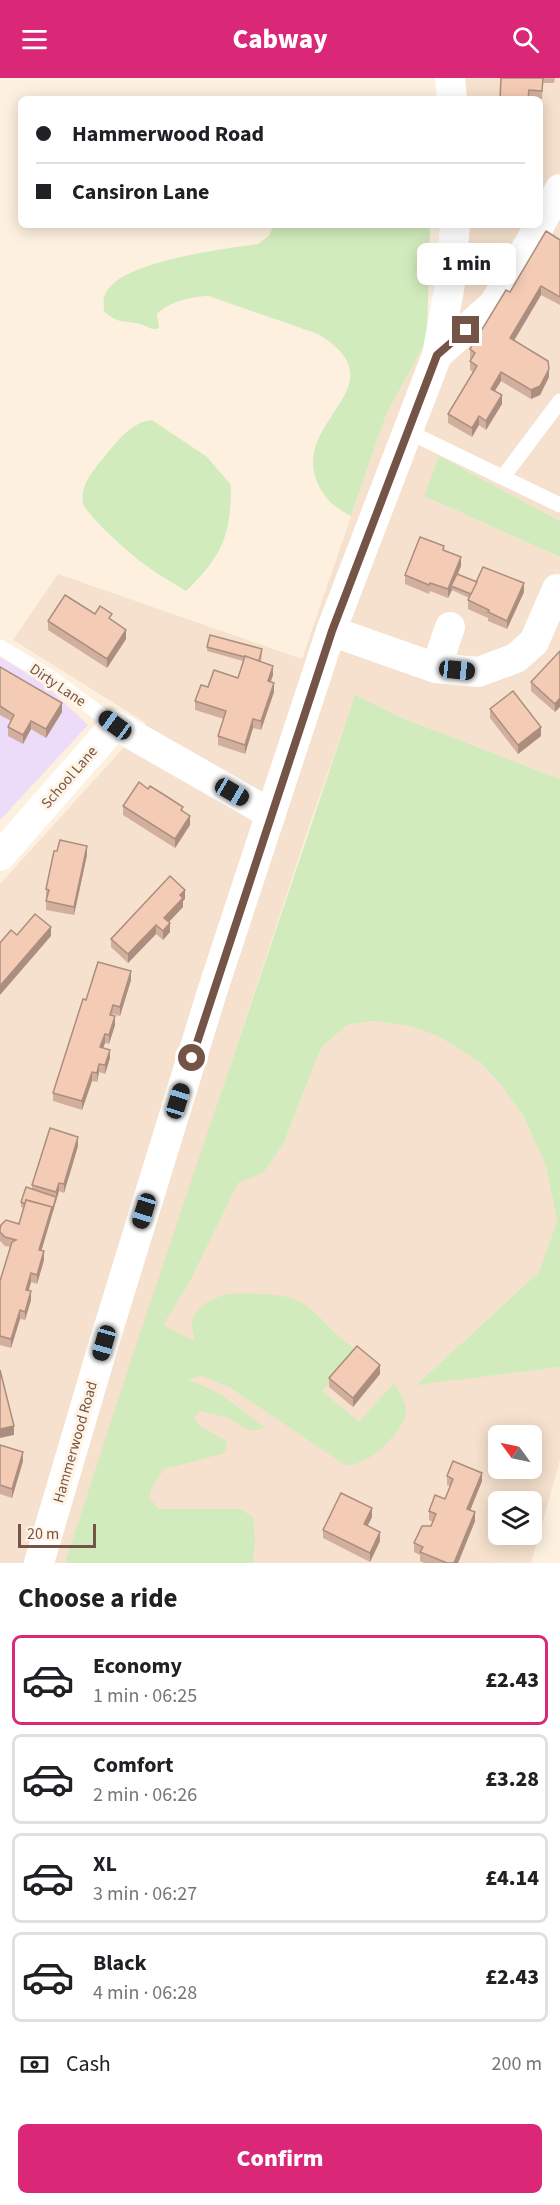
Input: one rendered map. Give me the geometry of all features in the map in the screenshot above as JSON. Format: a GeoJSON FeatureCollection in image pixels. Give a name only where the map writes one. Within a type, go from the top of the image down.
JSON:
{"type":"FeatureCollection","features":[{"type":"Feature","properties":{"kind":"street"},"geometry":{"type":"LineString","coordinates":[[450,78],[452,96]]}},
{"type":"Feature","properties":{"kind":"street"},"geometry":{"type":"LineString","coordinates":[[543,220],[560,189]]}},
{"type":"Feature","properties":{"kind":"street","name":"Hammerwood Road"},"geometry":{"type":"LineString","coordinates":[[39,1563],[201,1026],[332,631],[437,355],[450,284],[455,228]]}},
{"type":"Feature","properties":{"kind":"street"},"geometry":{"type":"LineString","coordinates":[[437,355],[494,304],[538,228]]}},
{"type":"Feature","properties":{"kind":"street"},"geometry":{"type":"LineString","coordinates":[[332,631],[436,668],[478,672],[516,658],[534,642],[557,589]]}},
{"type":"Feature","properties":{"kind":"street"},"geometry":{"type":"LineString","coordinates":[[436,668],[450,627]]}},
{"type":"Feature","properties":{"kind":"street"},"geometry":{"type":"LineString","coordinates":[[115,725],[271,814]]}},
{"type":"Feature","properties":{"kind":"street","name":"School Lane"},"geometry":{"type":"LineString","coordinates":[[0,856],[115,725]]}},
{"type":"Feature","properties":{"kind":"lane"},"geometry":{"type":"LineString","coordinates":[[503,477],[560,401]]}},
{"type":"Feature","properties":{"kind":"lane"},"geometry":{"type":"LineString","coordinates":[[407,430],[560,505]]}},
{"type":"Feature","properties":{"kind":"lane","name":"Dirty Lane"},"geometry":{"type":"LineString","coordinates":[[0,647],[51,678],[115,725]]}},
{"type":"Feature","properties":{"kind":"shaded area"},"geometry":{"type":"Polygon","coordinates":[[[462,78],[560,78],[560,521],[439,456],[424,496],[560,557],[560,779],[400,717],[355,696],[309,826],[197,1166],[263,1173],[283,1145],[321,1048],[347,1025],[373,1021],[410,1026],[438,1036],[480,1062],[501,1085],[523,1115],[546,1166],[557,1221],[539,1272],[417,1384],[560,1367],[560,1460],[542,1524],[542,1491],[488,1491],[488,1545],[536,1545],[531,1563],[0,1563],[0,884],[146,723],[13,640],[58,574],[302,659],[386,415],[424,345],[462,228],[543,228],[543,96],[464,96],[462,78]]]}},
{"type":"Feature","properties":{"kind":"shaded area"},"geometry":{"type":"Polygon","coordinates":[[[0,657],[44,684],[88,725],[0,820],[0,657]]]}},
{"type":"Feature","properties":{"kind":"green space"},"geometry":{"type":"Polygon","coordinates":[[[273,228],[430,228],[427,335],[424,345],[386,415],[351,516],[324,495],[315,476],[314,455],[320,436],[349,385],[350,369],[341,352],[318,334],[209,296],[196,297],[168,306],[157,314],[159,328],[156,329],[117,320],[104,311],[104,297],[112,285],[128,274],[198,253],[258,244],[269,236],[273,228]]]}},
{"type":"Feature","properties":{"kind":"green space"},"geometry":{"type":"Polygon","coordinates":[[[152,420],[207,457],[231,485],[229,518],[222,544],[208,567],[186,591],[129,552],[100,525],[83,503],[86,483],[110,450],[132,428],[152,420]]]}},
{"type":"Feature","properties":{"kind":"green space"},"geometry":{"type":"Polygon","coordinates":[[[439,456],[560,521],[560,557],[424,496],[439,456]]]}},
{"type":"Feature","properties":{"kind":"green space"},"geometry":{"type":"Polygon","coordinates":[[[355,695],[400,717],[560,779],[560,1367],[416,1385],[539,1272],[557,1221],[546,1166],[523,1115],[501,1085],[480,1062],[438,1036],[410,1026],[373,1021],[347,1025],[321,1048],[283,1145],[263,1173],[238,1183],[189,1283],[163,1325],[195,1341],[193,1319],[206,1303],[214,1299],[232,1294],[251,1293],[297,1300],[358,1350],[322,1391],[359,1422],[394,1383],[405,1405],[406,1413],[403,1421],[382,1448],[363,1461],[345,1465],[231,1388],[201,1376],[188,1379],[220,1394],[266,1428],[250,1431],[229,1418],[200,1411],[194,1418],[201,1427],[227,1441],[225,1453],[164,1469],[152,1486],[149,1498],[159,1509],[240,1509],[253,1517],[255,1537],[253,1563],[65,1563],[135,1348],[355,695]]]}},
{"type":"Feature","properties":{"kind":"building"},"geometry":{"type":"Polygon","coordinates":[[[501,78],[543,78],[542,91],[529,90],[528,96],[500,96],[501,78]]]}},
{"type":"Feature","properties":{"kind":"building"},"geometry":{"type":"Polygon","coordinates":[[[546,231],[560,240],[560,297],[541,286],[510,338],[548,361],[549,369],[540,386],[531,390],[501,372],[491,389],[502,395],[486,421],[479,416],[472,428],[448,414],[477,366],[470,361],[475,353],[470,349],[506,290],[510,292],[546,231]]]}},
{"type":"Feature","properties":{"kind":"building"},"geometry":{"type":"Polygon","coordinates":[[[420,537],[444,546],[443,550],[461,557],[448,589],[430,583],[429,585],[405,575],[420,537]]]}},
{"type":"Feature","properties":{"kind":"building"},"geometry":{"type":"Polygon","coordinates":[[[483,567],[524,583],[507,621],[468,600],[483,567]]]}},
{"type":"Feature","properties":{"kind":"building"},"geometry":{"type":"Polygon","coordinates":[[[457,574],[477,582],[471,594],[451,586],[457,574]]]}},
{"type":"Feature","properties":{"kind":"building"},"geometry":{"type":"Polygon","coordinates":[[[65,595],[95,614],[100,606],[112,614],[109,618],[126,630],[107,659],[48,621],[65,595]]]}},
{"type":"Feature","properties":{"kind":"building"},"geometry":{"type":"Polygon","coordinates":[[[210,635],[262,649],[259,661],[207,647],[210,635]]]}},
{"type":"Feature","properties":{"kind":"building"},"geometry":{"type":"Polygon","coordinates":[[[560,651],[560,698],[555,704],[531,682],[560,651]]]}},
{"type":"Feature","properties":{"kind":"building"},"geometry":{"type":"Polygon","coordinates":[[[245,656],[273,666],[268,681],[274,683],[261,721],[253,719],[245,745],[218,736],[226,711],[195,701],[201,685],[208,687],[214,670],[238,678],[245,656]]]}},
{"type":"Feature","properties":{"kind":"building"},"geometry":{"type":"Polygon","coordinates":[[[0,667],[62,703],[46,729],[31,721],[23,735],[8,727],[14,715],[0,706],[0,667]]]}},
{"type":"Feature","properties":{"kind":"building"},"geometry":{"type":"Polygon","coordinates":[[[513,691],[541,727],[518,745],[490,709],[513,691]]]}},
{"type":"Feature","properties":{"kind":"building"},"geometry":{"type":"Polygon","coordinates":[[[139,782],[148,789],[150,786],[183,807],[181,810],[190,816],[175,839],[123,806],[139,782]]]}},
{"type":"Feature","properties":{"kind":"building"},"geometry":{"type":"Polygon","coordinates":[[[60,840],[87,846],[74,907],[46,901],[49,890],[46,889],[54,851],[57,851],[60,840]]]}},
{"type":"Feature","properties":{"kind":"building"},"geometry":{"type":"Polygon","coordinates":[[[170,876],[185,890],[180,895],[183,898],[164,918],[170,923],[163,931],[156,925],[128,954],[111,939],[170,876]]]}},
{"type":"Feature","properties":{"kind":"building"},"geometry":{"type":"Polygon","coordinates":[[[35,914],[51,927],[0,986],[0,943],[11,930],[17,935],[35,914]]]}},
{"type":"Feature","properties":{"kind":"building"},"geometry":{"type":"Polygon","coordinates":[[[98,962],[131,971],[120,1007],[113,1005],[110,1015],[115,1016],[109,1035],[105,1034],[100,1047],[110,1050],[105,1065],[99,1064],[97,1073],[92,1072],[82,1101],[53,1093],[83,999],[86,1000],[98,962]]]}},
{"type":"Feature","properties":{"kind":"building"},"geometry":{"type":"Polygon","coordinates":[[[50,1128],[78,1137],[64,1184],[59,1183],[56,1192],[32,1185],[50,1128]]]}},
{"type":"Feature","properties":{"kind":"building"},"geometry":{"type":"Polygon","coordinates":[[[26,1187],[56,1197],[52,1212],[52,1207],[26,1200],[25,1204],[21,1202],[26,1187]]]}},
{"type":"Feature","properties":{"kind":"building"},"geometry":{"type":"Polygon","coordinates":[[[26,1200],[52,1207],[39,1250],[44,1251],[37,1275],[31,1273],[26,1290],[31,1291],[25,1312],[20,1310],[11,1339],[0,1336],[0,1281],[12,1242],[16,1240],[5,1237],[0,1229],[6,1220],[19,1224],[26,1200]]]}},
{"type":"Feature","properties":{"kind":"building"},"geometry":{"type":"Polygon","coordinates":[[[357,1346],[380,1365],[353,1398],[329,1378],[357,1346]]]}},
{"type":"Feature","properties":{"kind":"building"},"geometry":{"type":"Polygon","coordinates":[[[0,1370],[14,1426],[0,1429],[0,1370]]]}},
{"type":"Feature","properties":{"kind":"building"},"geometry":{"type":"Polygon","coordinates":[[[0,1445],[23,1452],[12,1489],[0,1485],[0,1445]]]}},
{"type":"Feature","properties":{"kind":"building"},"geometry":{"type":"Polygon","coordinates":[[[453,1461],[482,1473],[467,1509],[475,1512],[454,1563],[447,1563],[420,1552],[423,1547],[414,1543],[422,1526],[431,1526],[436,1514],[429,1511],[435,1495],[445,1499],[453,1479],[447,1476],[453,1461]]]}},
{"type":"Feature","properties":{"kind":"building"},"geometry":{"type":"Polygon","coordinates":[[[341,1493],[372,1508],[364,1524],[380,1532],[370,1553],[323,1530],[341,1493]]]}},
{"type":"Feature","properties":{"kind":"route"},"geometry":{"type":"LineString","coordinates":[[192,1058],[332,631],[407,430],[437,355],[466,330]]}}]}
